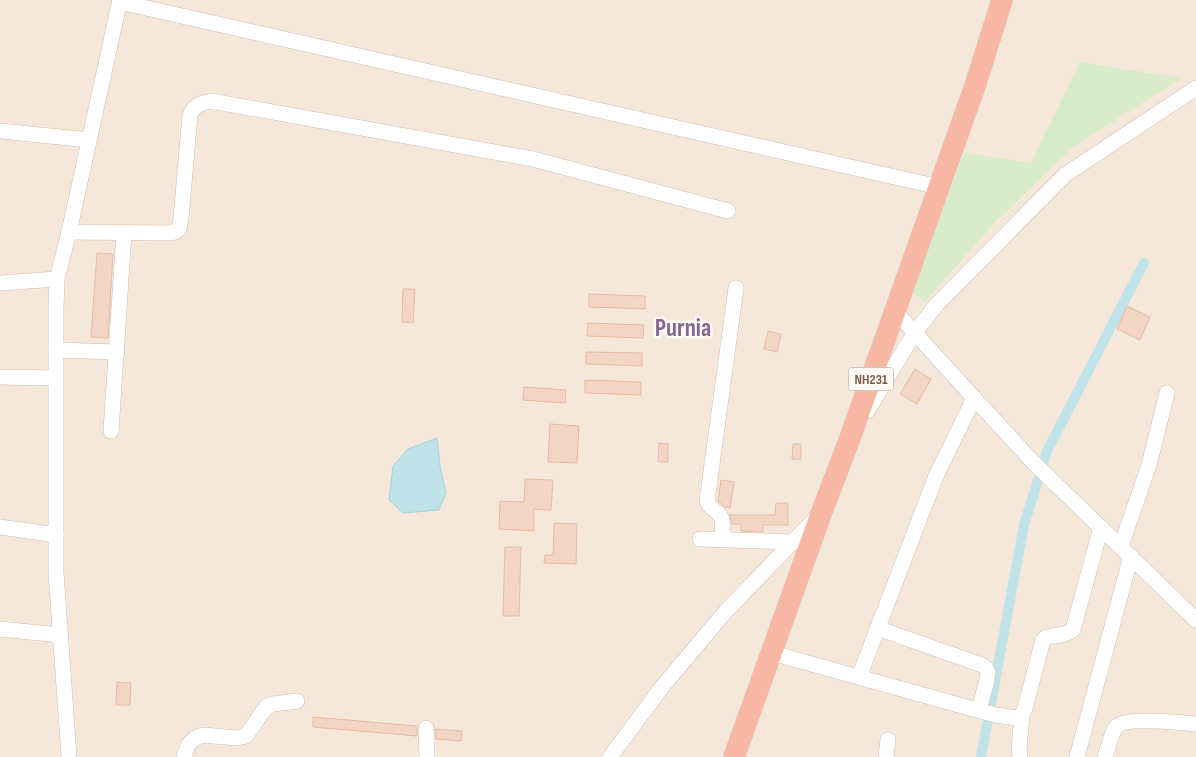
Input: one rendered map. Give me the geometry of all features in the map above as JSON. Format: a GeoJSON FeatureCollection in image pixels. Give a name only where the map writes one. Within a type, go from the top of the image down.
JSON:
{"type":"FeatureCollection","features":[{"type":"Feature","properties":{"kind":"highway","name":"NH231"},"geometry":{"type":"LineString","coordinates":[[734,757],[895,311],[974,86],[1002,0]]}},
{"type":"Feature","properties":{"kind":"street"},"geometry":{"type":"LineString","coordinates":[[68,757],[56,535],[57,279],[70,232],[120,1],[939,186]]}},
{"type":"Feature","properties":{"kind":"street"},"geometry":{"type":"LineString","coordinates":[[850,438],[915,332],[938,303],[1066,174],[1196,88]]}},
{"type":"Feature","properties":{"kind":"street"},"geometry":{"type":"LineString","coordinates":[[70,232],[175,232],[179,228],[181,218],[190,115],[192,108],[201,103],[211,101],[534,159],[728,211]]}},
{"type":"Feature","properties":{"kind":"street"},"geometry":{"type":"LineString","coordinates":[[0,131],[89,140]]}},
{"type":"Feature","properties":{"kind":"street"},"geometry":{"type":"LineString","coordinates":[[111,431],[124,233]]}},
{"type":"Feature","properties":{"kind":"street"},"geometry":{"type":"LineString","coordinates":[[0,283],[57,279]]}},
{"type":"Feature","properties":{"kind":"street"},"geometry":{"type":"LineString","coordinates":[[722,539],[722,520],[720,515],[711,508],[707,501],[736,288]]}},
{"type":"Feature","properties":{"kind":"street"},"geometry":{"type":"LineString","coordinates":[[895,311],[1034,463],[1196,620]]}},
{"type":"Feature","properties":{"kind":"street"},"geometry":{"type":"LineString","coordinates":[[56,350],[116,352]]}},
{"type":"Feature","properties":{"kind":"street"},"geometry":{"type":"LineString","coordinates":[[0,377],[56,378]]}},
{"type":"Feature","properties":{"kind":"street"},"geometry":{"type":"LineString","coordinates":[[1077,757],[1126,551],[1167,393]]}},
{"type":"Feature","properties":{"kind":"street"},"geometry":{"type":"LineString","coordinates":[[858,677],[936,476],[974,398]]}},
{"type":"Feature","properties":{"kind":"street"},"geometry":{"type":"LineString","coordinates":[[610,757],[662,687],[726,611],[821,514]]}},
{"type":"Feature","properties":{"kind":"street"},"geometry":{"type":"LineString","coordinates":[[0,527],[56,535]]}},
{"type":"Feature","properties":{"kind":"street"},"geometry":{"type":"LineString","coordinates":[[1020,757],[1022,715],[1043,640],[1046,636],[1062,635],[1073,630],[1101,527]]}},
{"type":"Feature","properties":{"kind":"street"},"geometry":{"type":"LineString","coordinates":[[700,539],[793,542]]}},
{"type":"Feature","properties":{"kind":"street"},"geometry":{"type":"LineString","coordinates":[[877,628],[986,668],[988,672],[986,712]]}},
{"type":"Feature","properties":{"kind":"street"},"geometry":{"type":"LineString","coordinates":[[0,629],[60,635]]}},
{"type":"Feature","properties":{"kind":"street"},"geometry":{"type":"LineString","coordinates":[[772,653],[986,712],[1017,718],[1022,715]]}},
{"type":"Feature","properties":{"kind":"street"},"geometry":{"type":"LineString","coordinates":[[184,757],[188,745],[195,738],[203,736],[237,738],[246,736],[266,707],[273,704],[297,701]]}},
{"type":"Feature","properties":{"kind":"street"},"geometry":{"type":"LineString","coordinates":[[1106,757],[1114,729],[1117,725],[1124,722],[1196,724]]}},
{"type":"Feature","properties":{"kind":"street"},"geometry":{"type":"LineString","coordinates":[[426,728],[427,757]]}},
{"type":"Feature","properties":{"kind":"street"},"geometry":{"type":"LineString","coordinates":[[886,757],[888,740]]}},
{"type":"Feature","properties":{"kind":"shaded area"},"geometry":{"type":"Polygon","coordinates":[[[0,0],[1196,0],[1196,757],[0,757],[0,0]]]}},
{"type":"Feature","properties":{"kind":"green space"},"geometry":{"type":"Polygon","coordinates":[[[1080,62],[1181,78],[1072,148],[995,222],[925,302],[912,292],[964,153],[1031,163],[1080,62]]]}},
{"type":"Feature","properties":{"kind":"water"},"geometry":{"type":"Polygon","coordinates":[[[437,438],[440,466],[446,493],[439,510],[403,513],[389,500],[393,466],[408,449],[437,438]]]}},
{"type":"Feature","properties":{"kind":"building"},"geometry":{"type":"Polygon","coordinates":[[[97,253],[113,254],[108,338],[91,337],[97,253]]]}},
{"type":"Feature","properties":{"kind":"building"},"geometry":{"type":"Polygon","coordinates":[[[403,289],[415,289],[413,323],[402,322],[403,289]]]}},
{"type":"Feature","properties":{"kind":"building"},"geometry":{"type":"Polygon","coordinates":[[[589,294],[645,296],[645,309],[589,307],[589,294]]]}},
{"type":"Feature","properties":{"kind":"building"},"geometry":{"type":"Polygon","coordinates":[[[1127,306],[1150,317],[1140,340],[1117,329],[1127,306]]]}},
{"type":"Feature","properties":{"kind":"building"},"geometry":{"type":"Polygon","coordinates":[[[588,323],[644,325],[643,338],[587,336],[588,323]]]}},
{"type":"Feature","properties":{"kind":"building"},"geometry":{"type":"Polygon","coordinates":[[[768,331],[781,334],[777,352],[764,349],[768,331]]]}},
{"type":"Feature","properties":{"kind":"building"},"geometry":{"type":"Polygon","coordinates":[[[586,352],[642,353],[642,366],[586,364],[586,352]]]}},
{"type":"Feature","properties":{"kind":"building"},"geometry":{"type":"Polygon","coordinates":[[[915,369],[931,379],[917,404],[900,394],[915,369]]]}},
{"type":"Feature","properties":{"kind":"building"},"geometry":{"type":"Polygon","coordinates":[[[585,380],[641,382],[641,395],[585,393],[585,380]]]}},
{"type":"Feature","properties":{"kind":"building"},"geometry":{"type":"Polygon","coordinates":[[[524,387],[566,390],[565,403],[523,400],[524,387]]]}},
{"type":"Feature","properties":{"kind":"building"},"geometry":{"type":"Polygon","coordinates":[[[550,424],[579,426],[577,463],[548,462],[550,424]]]}},
{"type":"Feature","properties":{"kind":"building"},"geometry":{"type":"Polygon","coordinates":[[[659,443],[668,444],[668,462],[658,462],[659,443]]]}},
{"type":"Feature","properties":{"kind":"building"},"geometry":{"type":"Polygon","coordinates":[[[793,444],[801,444],[801,459],[792,459],[793,444]]]}},
{"type":"Feature","properties":{"kind":"building"},"geometry":{"type":"Polygon","coordinates":[[[525,479],[553,480],[551,510],[534,509],[534,531],[499,529],[500,501],[524,502],[525,479]]]}},
{"type":"Feature","properties":{"kind":"building"},"geometry":{"type":"Polygon","coordinates":[[[721,480],[734,482],[730,508],[725,507],[718,501],[721,480]]]}},
{"type":"Feature","properties":{"kind":"building"},"geometry":{"type":"Polygon","coordinates":[[[776,503],[788,503],[788,525],[763,525],[763,532],[741,531],[741,524],[732,524],[730,515],[775,515],[776,503]]]}},
{"type":"Feature","properties":{"kind":"building"},"geometry":{"type":"Polygon","coordinates":[[[554,523],[577,524],[576,564],[544,563],[545,555],[553,555],[554,523]]]}},
{"type":"Feature","properties":{"kind":"building"},"geometry":{"type":"Polygon","coordinates":[[[505,547],[521,547],[519,616],[503,616],[505,547]]]}},
{"type":"Feature","properties":{"kind":"building"},"geometry":{"type":"Polygon","coordinates":[[[117,682],[131,683],[130,705],[116,705],[117,682]]]}},
{"type":"Feature","properties":{"kind":"building"},"geometry":{"type":"Polygon","coordinates":[[[313,717],[417,726],[417,736],[313,727],[313,717]]]}},
{"type":"Feature","properties":{"kind":"building"},"geometry":{"type":"Polygon","coordinates":[[[435,729],[462,731],[461,741],[436,739],[435,729]]]}},
{"type":"Feature","properties":{"kind":"waterway"},"geometry":{"type":"LineString","coordinates":[[981,757],[1024,525],[1047,451],[1144,263]]}},
{"type":"Feature","properties":{"kind":"district","name":"Purnia"},"geometry":{"type":"Point","coordinates":[683,328]}}]}
